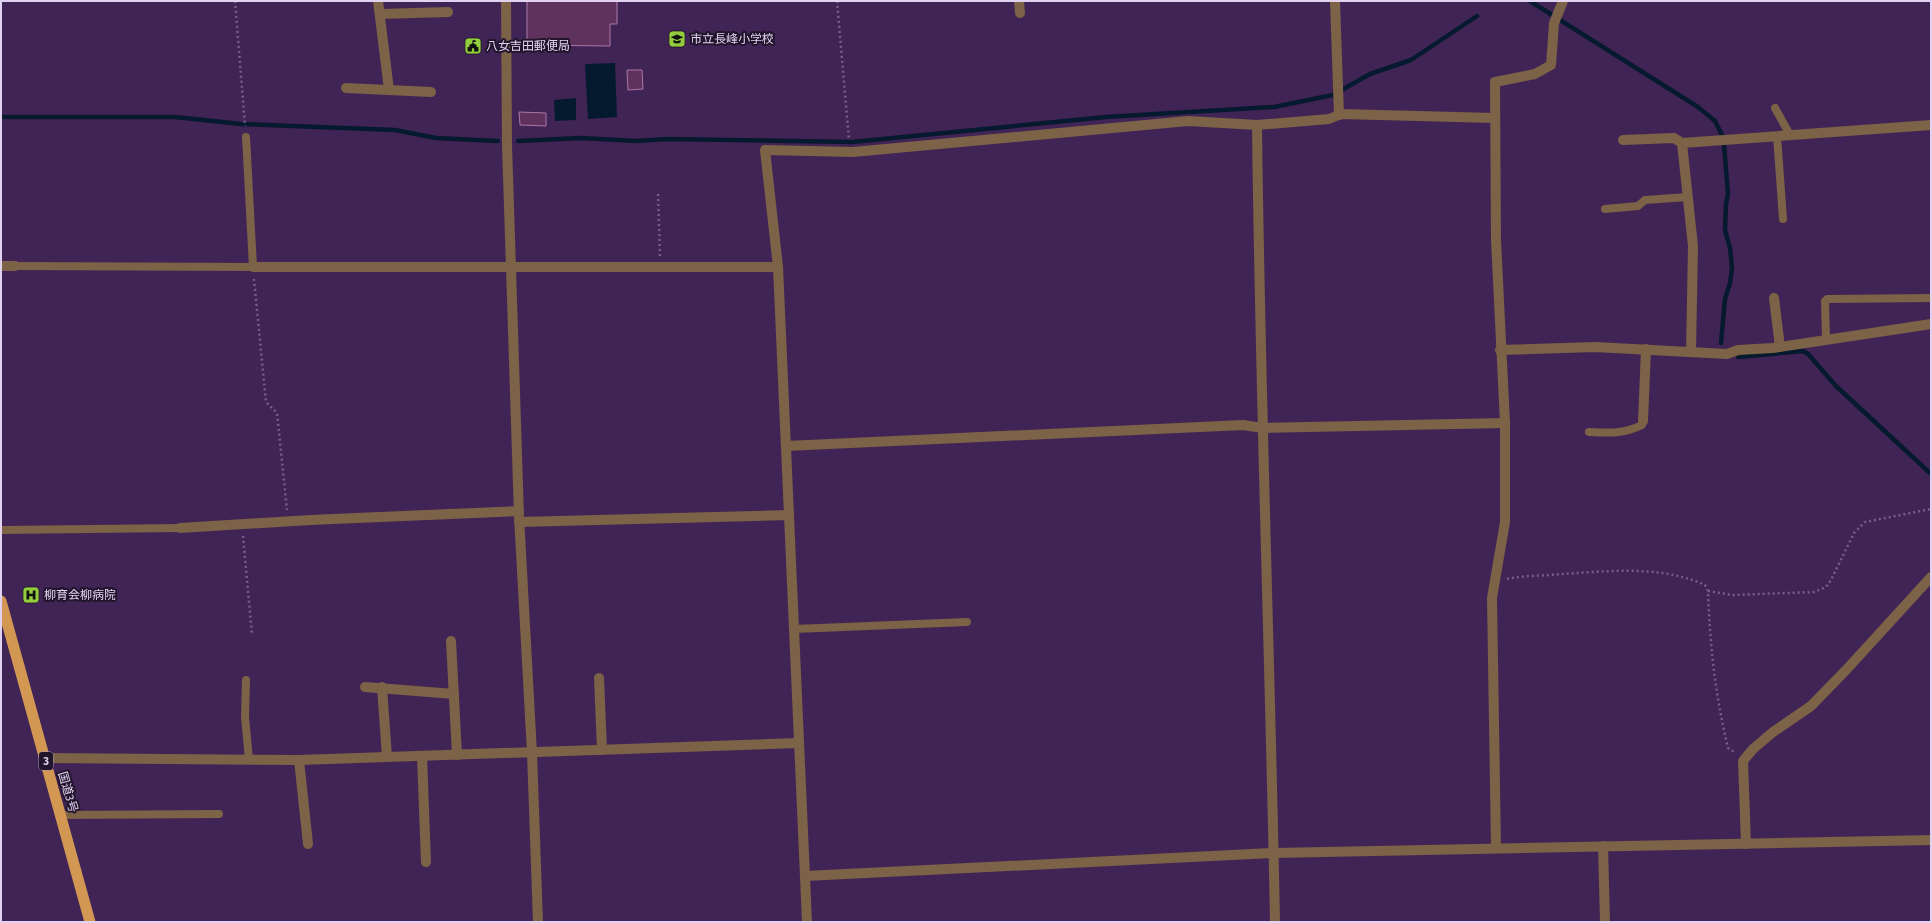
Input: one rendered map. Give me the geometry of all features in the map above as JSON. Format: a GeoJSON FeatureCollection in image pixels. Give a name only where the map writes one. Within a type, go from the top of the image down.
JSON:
{"type":"FeatureCollection","features":[{"type":"Feature","properties":{"kind":"highway","name":"国道3号"},"geometry":{"type":"LineString","coordinates":[[1,601],[90,922]]}},
{"type":"Feature","properties":{"kind":"street"},"geometry":{"type":"LineString","coordinates":[[378,1],[389,90]]}},
{"type":"Feature","properties":{"kind":"street"},"geometry":{"type":"LineString","coordinates":[[506,1],[507,145],[519,517],[532,753],[538,922]]}},
{"type":"Feature","properties":{"kind":"street"},"geometry":{"type":"LineString","coordinates":[[1019,1],[1020,13]]}},
{"type":"Feature","properties":{"kind":"street"},"geometry":{"type":"LineString","coordinates":[[1335,1],[1339,115]]}},
{"type":"Feature","properties":{"kind":"street"},"geometry":{"type":"LineString","coordinates":[[1496,848],[1492,598],[1505,522],[1505,423],[1500,350],[1496,240],[1495,82],[1535,74],[1551,65],[1554,23],[1563,1]]}},
{"type":"Feature","properties":{"kind":"street"},"geometry":{"type":"LineString","coordinates":[[380,14],[448,12]]}},
{"type":"Feature","properties":{"kind":"street"},"geometry":{"type":"LineString","coordinates":[[346,88],[431,92]]}},
{"type":"Feature","properties":{"kind":"street"},"geometry":{"type":"LineString","coordinates":[[807,922],[778,267],[765,150],[853,152],[1188,121],[1257,125],[1329,120],[1339,115],[1495,118]]}},
{"type":"Feature","properties":{"kind":"street"},"geometry":{"type":"LineString","coordinates":[[1257,125],[1263,428],[1272,713],[1275,922]]}},
{"type":"Feature","properties":{"kind":"street"},"geometry":{"type":"LineString","coordinates":[[1623,140],[1674,138],[1682,143],[1931,125]]}},
{"type":"Feature","properties":{"kind":"street"},"geometry":{"type":"LineString","coordinates":[[1682,143],[1693,246],[1691,350]]}},
{"type":"Feature","properties":{"kind":"street"},"geometry":{"type":"LineString","coordinates":[[1,266],[15,266]]}},
{"type":"Feature","properties":{"kind":"street"},"geometry":{"type":"LineString","coordinates":[[253,267],[778,267]]}},
{"type":"Feature","properties":{"kind":"street"},"geometry":{"type":"LineString","coordinates":[[1774,298],[1780,347]]}},
{"type":"Feature","properties":{"kind":"street"},"geometry":{"type":"LineString","coordinates":[[1500,350],[1595,347],[1691,350],[1702,353],[1727,354],[1738,350],[1780,347],[1931,324]]}},
{"type":"Feature","properties":{"kind":"street"},"geometry":{"type":"LineString","coordinates":[[1643,421],[1646,349]]}},
{"type":"Feature","properties":{"kind":"street"},"geometry":{"type":"LineString","coordinates":[[786,446],[1243,425],[1263,428],[1505,423]]}},
{"type":"Feature","properties":{"kind":"street"},"geometry":{"type":"LineString","coordinates":[[180,528],[289,522],[519,517],[789,516]]}},
{"type":"Feature","properties":{"kind":"street"},"geometry":{"type":"LineString","coordinates":[[1746,844],[1744,759],[1773,732],[1811,706],[1931,577]]}},
{"type":"Feature","properties":{"kind":"street"},"geometry":{"type":"LineString","coordinates":[[451,641],[457,755]]}},
{"type":"Feature","properties":{"kind":"street"},"geometry":{"type":"LineString","coordinates":[[599,678],[602,750]]}},
{"type":"Feature","properties":{"kind":"street"},"geometry":{"type":"LineString","coordinates":[[365,687],[382,687],[454,694]]}},
{"type":"Feature","properties":{"kind":"street"},"geometry":{"type":"LineString","coordinates":[[382,687],[387,757]]}},
{"type":"Feature","properties":{"kind":"street"},"geometry":{"type":"LineString","coordinates":[[45,758],[299,760],[799,743]]}},
{"type":"Feature","properties":{"kind":"street"},"geometry":{"type":"LineString","coordinates":[[422,756],[426,862]]}},
{"type":"Feature","properties":{"kind":"street"},"geometry":{"type":"LineString","coordinates":[[299,760],[308,844]]}},
{"type":"Feature","properties":{"kind":"street"},"geometry":{"type":"LineString","coordinates":[[805,876],[1274,853],[1931,840]]}},
{"type":"Feature","properties":{"kind":"street"},"geometry":{"type":"LineString","coordinates":[[1603,846],[1605,922]]}},
{"type":"Feature","properties":{"kind":"lane"},"geometry":{"type":"LineString","coordinates":[[1775,108],[1790,135]]}},
{"type":"Feature","properties":{"kind":"lane"},"geometry":{"type":"LineString","coordinates":[[1777,136],[1783,219]]}},
{"type":"Feature","properties":{"kind":"lane"},"geometry":{"type":"LineString","coordinates":[[15,266],[253,267],[246,137]]}},
{"type":"Feature","properties":{"kind":"lane"},"geometry":{"type":"LineString","coordinates":[[1605,209],[1638,206],[1645,200],[1688,197]]}},
{"type":"Feature","properties":{"kind":"lane"},"geometry":{"type":"LineString","coordinates":[[1826,339],[1825,301],[1827,299],[1931,298]]}},
{"type":"Feature","properties":{"kind":"lane"},"geometry":{"type":"LineString","coordinates":[[1589,432],[1616,433],[1632,430],[1642,425],[1643,421]]}},
{"type":"Feature","properties":{"kind":"lane"},"geometry":{"type":"LineString","coordinates":[[1,530],[180,528]]}},
{"type":"Feature","properties":{"kind":"lane"},"geometry":{"type":"LineString","coordinates":[[794,629],[967,622]]}},
{"type":"Feature","properties":{"kind":"lane"},"geometry":{"type":"LineString","coordinates":[[246,680],[245,717],[249,760]]}},
{"type":"Feature","properties":{"kind":"lane"},"geometry":{"type":"LineString","coordinates":[[61,815],[219,814]]}},
{"type":"Feature","properties":{"kind":"path"},"geometry":{"type":"LineString","coordinates":[[235,1],[246,137]]}},
{"type":"Feature","properties":{"kind":"path"},"geometry":{"type":"LineString","coordinates":[[837,1],[849,138]]}},
{"type":"Feature","properties":{"kind":"path"},"geometry":{"type":"LineString","coordinates":[[658,194],[661,267]]}},
{"type":"Feature","properties":{"kind":"path"},"geometry":{"type":"LineString","coordinates":[[253,267],[266,402],[277,413],[289,522]]}},
{"type":"Feature","properties":{"kind":"path"},"geometry":{"type":"LineString","coordinates":[[1708,591],[1732,595],[1814,592],[1826,587],[1831,580],[1854,533],[1865,522],[1931,509]]}},
{"type":"Feature","properties":{"kind":"path"},"geometry":{"type":"LineString","coordinates":[[243,524],[244,558],[252,635]]}},
{"type":"Feature","properties":{"kind":"path"},"geometry":{"type":"LineString","coordinates":[[1495,581],[1511,578],[1626,570],[1659,572],[1691,578],[1705,585],[1708,591],[1710,642],[1716,698],[1728,748],[1744,759]]}},
{"type":"Feature","properties":{"kind":"water"},"geometry":{"type":"Polygon","coordinates":[[[615,63],[617,117],[588,119],[585,64],[615,63]]]}},
{"type":"Feature","properties":{"kind":"water"},"geometry":{"type":"Polygon","coordinates":[[[576,98],[576,120],[555,121],[554,100],[576,98]]]}},
{"type":"Feature","properties":{"kind":"building"},"geometry":{"type":"Polygon","coordinates":[[[527,1],[617,1],[617,24],[610,24],[610,46],[527,45],[527,1]]]}},
{"type":"Feature","properties":{"kind":"building"},"geometry":{"type":"Polygon","coordinates":[[[627,70],[642,70],[643,89],[628,90],[627,70]]]}},
{"type":"Feature","properties":{"kind":"building"},"geometry":{"type":"Polygon","coordinates":[[[519,112],[546,113],[546,126],[520,125],[519,112]]]}},
{"type":"Feature","properties":{"kind":"waterway"},"geometry":{"type":"LineString","coordinates":[[1530,1],[1698,107],[1715,121],[1722,135],[1724,145],[1728,194],[1725,230],[1730,248],[1732,268],[1730,283],[1725,299],[1721,343]]}},
{"type":"Feature","properties":{"kind":"waterway"},"geometry":{"type":"LineString","coordinates":[[518,141],[581,138],[636,141],[667,139],[852,142],[1106,117],[1274,107],[1333,95],[1370,74],[1411,60],[1477,16]]}},
{"type":"Feature","properties":{"kind":"waterway"},"geometry":{"type":"LineString","coordinates":[[1,117],[175,117],[241,124],[395,130],[436,138],[498,141]]}},
{"type":"Feature","properties":{"kind":"waterway"},"geometry":{"type":"LineString","coordinates":[[1738,357],[1803,351],[1808,354],[1836,386],[1931,474]]}},
{"type":"Feature","properties":{"kind":"place","name":"市立長峰小学校"},"geometry":{"type":"Point","coordinates":[677,39]}},
{"type":"Feature","properties":{"kind":"place","name":"八女吉田郵便局"},"geometry":{"type":"Point","coordinates":[473,46]}},
{"type":"Feature","properties":{"kind":"place","name":"柳育会柳病院"},"geometry":{"type":"Point","coordinates":[31,595]}}]}
